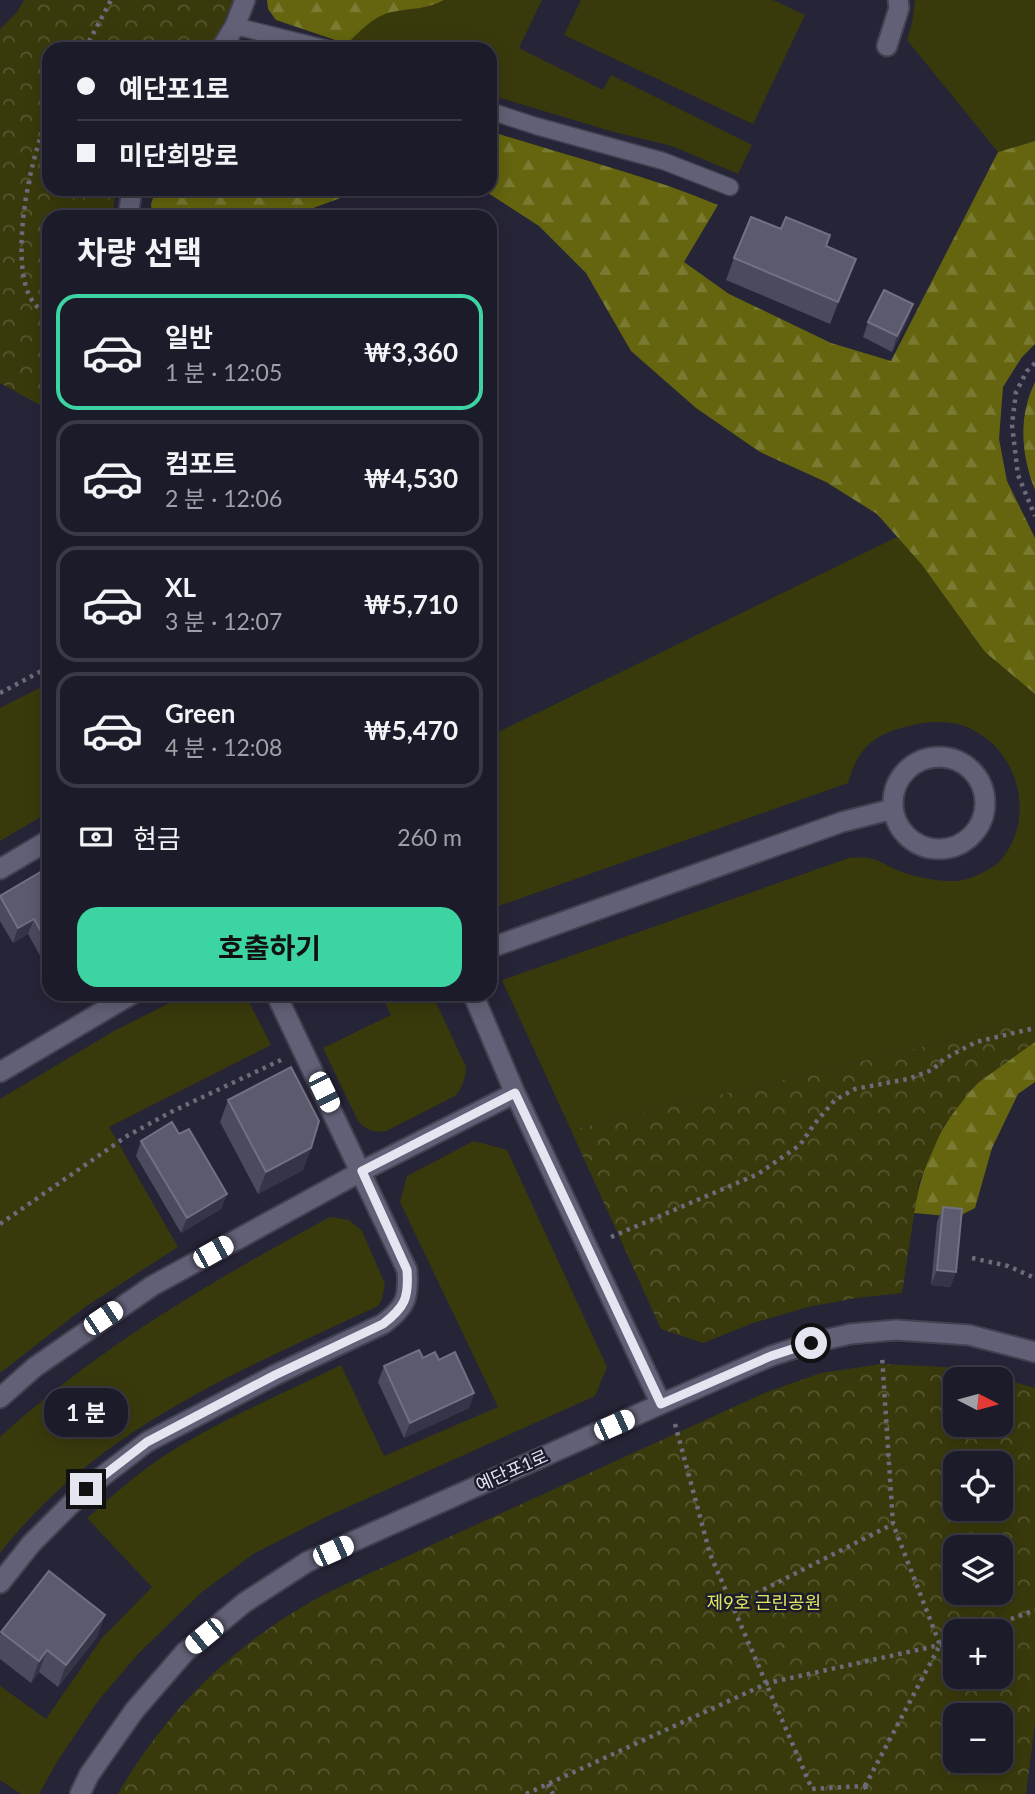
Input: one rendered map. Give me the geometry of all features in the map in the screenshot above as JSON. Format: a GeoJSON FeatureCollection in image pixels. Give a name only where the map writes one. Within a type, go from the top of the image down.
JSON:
{"type":"FeatureCollection","features":[{"type":"Feature","properties":{"kind":"street"},"geometry":{"type":"LineString","coordinates":[[225,42],[235,26],[244,0]]}},
{"type":"Feature","properties":{"kind":"street"},"geometry":{"type":"LineString","coordinates":[[887,46],[897,17],[898,0]]}},
{"type":"Feature","properties":{"kind":"street"},"geometry":{"type":"LineString","coordinates":[[936,756],[955,759],[971,769],[982,785],[985,804],[982,821],[972,836],[958,846],[942,850],[924,848],[909,839],[898,826],[892,809],[894,790],[902,773],[918,761],[936,756]]}},
{"type":"Feature","properties":{"kind":"street"},"geometry":{"type":"LineString","coordinates":[[497,945],[842,822],[892,809]]}},
{"type":"Feature","properties":{"kind":"street"},"geometry":{"type":"LineString","coordinates":[[0,869],[42,843]]}},
{"type":"Feature","properties":{"kind":"street"},"geometry":{"type":"LineString","coordinates":[[0,1072],[120,1001]]}},
{"type":"Feature","properties":{"kind":"street"},"geometry":{"type":"LineString","coordinates":[[0,1583],[31,1544],[86,1489],[147,1442],[275,1375],[383,1324],[398,1313],[405,1301],[407,1270],[279,1001]]}},
{"type":"Feature","properties":{"kind":"street"},"geometry":{"type":"LineString","coordinates":[[476,1001],[515,1093],[661,1404]]}},
{"type":"Feature","properties":{"kind":"street"},"geometry":{"type":"LineString","coordinates":[[0,1398],[35,1367],[152,1286],[362,1171],[515,1093]]}},
{"type":"Feature","properties":{"kind":"street","name":"예단포1로"},"geometry":{"type":"LineString","coordinates":[[80,1794],[89,1775],[134,1711],[185,1652],[244,1604],[307,1562],[771,1356],[811,1343],[850,1334],[896,1329],[969,1335],[1035,1352]]}},
{"type":"Feature","properties":{"kind":"lane"},"geometry":{"type":"LineString","coordinates":[[235,26],[300,42]]}},
{"type":"Feature","properties":{"kind":"lane"},"geometry":{"type":"LineString","coordinates":[[497,113],[547,130],[663,161],[730,187]]}},
{"type":"Feature","properties":{"kind":"path"},"geometry":{"type":"LineString","coordinates":[[89,42],[111,0]]}},
{"type":"Feature","properties":{"kind":"path"},"geometry":{"type":"LineString","coordinates":[[23,177],[42,132]]}},
{"type":"Feature","properties":{"kind":"path"},"geometry":{"type":"LineString","coordinates":[[25,305],[42,312]]}},
{"type":"Feature","properties":{"kind":"path"},"geometry":{"type":"LineString","coordinates":[[1035,363],[1027,371],[1016,392],[1012,425],[1018,475],[1035,516]]}},
{"type":"Feature","properties":{"kind":"path"},"geometry":{"type":"LineString","coordinates":[[0,693],[42,671]]}},
{"type":"Feature","properties":{"kind":"path"},"geometry":{"type":"LineString","coordinates":[[611,1237],[758,1174],[800,1145],[815,1122],[835,1100],[855,1089],[908,1079],[932,1070],[950,1055],[976,1042],[1035,1028]]}},
{"type":"Feature","properties":{"kind":"path"},"geometry":{"type":"LineString","coordinates":[[0,1224],[127,1136],[282,1059]]}},
{"type":"Feature","properties":{"kind":"path"},"geometry":{"type":"LineString","coordinates":[[972,1258],[1007,1266],[1035,1278]]}},
{"type":"Feature","properties":{"kind":"path"},"geometry":{"type":"LineString","coordinates":[[865,1786],[940,1645],[893,1524],[882,1355]]}},
{"type":"Feature","properties":{"kind":"path"},"geometry":{"type":"LineString","coordinates":[[675,1424],[710,1554],[812,1789],[865,1786]]}},
{"type":"Feature","properties":{"kind":"path"},"geometry":{"type":"LineString","coordinates":[[733,1605],[893,1524]]}},
{"type":"Feature","properties":{"kind":"path"},"geometry":{"type":"LineString","coordinates":[[1011,1619],[1035,1610]]}},
{"type":"Feature","properties":{"kind":"path"},"geometry":{"type":"LineString","coordinates":[[526,1794],[768,1683],[943,1644]]}},
{"type":"Feature","properties":{"kind":"path"},"geometry":{"type":"LineString","coordinates":[[548,1784],[553,1794]]}},
{"type":"Feature","properties":{"kind":"path"},"geometry":{"type":"LineString","coordinates":[[865,1786],[869,1794]]}},
{"type":"Feature","properties":{"kind":"green space"},"geometry":{"type":"Polygon","coordinates":[[[24,0],[233,0],[222,27],[212,42],[42,42],[42,196],[114,196],[114,210],[42,210],[42,406],[0,383],[0,29],[17,12],[24,0]]]}},
{"type":"Feature","properties":{"kind":"green space"},"geometry":{"type":"Polygon","coordinates":[[[267,0],[444,0],[431,6],[382,15],[349,42],[341,42],[276,20],[268,9],[267,0]]]}},
{"type":"Feature","properties":{"kind":"green space"},"geometry":{"type":"Polygon","coordinates":[[[444,0],[542,0],[519,48],[603,90],[611,75],[752,145],[738,174],[672,146],[614,132],[497,97],[497,42],[349,42],[382,15],[431,6],[444,0]]]}},
{"type":"Feature","properties":{"kind":"green space"},"geometry":{"type":"Polygon","coordinates":[[[581,0],[773,0],[805,15],[753,124],[564,35],[581,0]]]}},
{"type":"Feature","properties":{"kind":"green space"},"geometry":{"type":"Polygon","coordinates":[[[915,0],[1035,0],[1035,141],[998,152],[907,40],[915,0]]]}},
{"type":"Feature","properties":{"kind":"green space"},"geometry":{"type":"Polygon","coordinates":[[[497,133],[633,175],[718,205],[684,262],[729,294],[831,343],[891,361],[998,152],[1035,141],[1035,344],[1022,357],[1003,387],[999,439],[1007,481],[1035,538],[1035,694],[985,652],[922,565],[877,514],[826,482],[760,452],[696,408],[631,351],[586,273],[539,226],[493,196],[497,196],[497,133]]]}},
{"type":"Feature","properties":{"kind":"green space"},"geometry":{"type":"Polygon","coordinates":[[[154,196],[346,196],[308,210],[151,210],[154,196]]]}},
{"type":"Feature","properties":{"kind":"green space"},"geometry":{"type":"Polygon","coordinates":[[[1035,382],[1035,490],[1023,436],[1026,409],[1035,382]]]}},
{"type":"Feature","properties":{"kind":"green space"},"geometry":{"type":"Polygon","coordinates":[[[897,537],[922,565],[985,652],[1035,694],[1035,1020],[571,1130],[502,980],[849,858],[873,859],[905,873],[931,879],[958,881],[973,877],[997,864],[1009,849],[1020,812],[1018,793],[1013,774],[1004,757],[990,742],[973,730],[948,723],[913,725],[893,730],[867,746],[856,762],[848,783],[497,907],[497,733],[897,537]]]}},
{"type":"Feature","properties":{"kind":"green space"},"geometry":{"type":"Polygon","coordinates":[[[42,687],[42,816],[0,841],[0,708],[42,687]]]}},
{"type":"Feature","properties":{"kind":"green space"},"geometry":{"type":"Polygon","coordinates":[[[173,1001],[249,1001],[271,1045],[109,1127],[178,1247],[85,1307],[0,1373],[0,1099],[114,1031],[173,1001]]]}},
{"type":"Feature","properties":{"kind":"green space"},"geometry":{"type":"Polygon","coordinates":[[[384,1001],[435,1001],[466,1067],[463,1083],[455,1096],[386,1131],[378,1132],[367,1129],[358,1121],[323,1048],[391,1015],[384,1001]]]}},
{"type":"Feature","properties":{"kind":"green space"},"geometry":{"type":"Polygon","coordinates":[[[1035,1020],[1035,1042],[975,1085],[944,1125],[919,1182],[902,1293],[808,1307],[753,1323],[703,1343],[661,1329],[571,1130],[1035,1020]]]}},
{"type":"Feature","properties":{"kind":"green space"},"geometry":{"type":"Polygon","coordinates":[[[1035,1042],[1035,1082],[1018,1094],[992,1148],[975,1208],[957,1217],[914,1213],[927,1162],[952,1115],[980,1080],[1035,1042]]]}},
{"type":"Feature","properties":{"kind":"green space"},"geometry":{"type":"Polygon","coordinates":[[[474,1141],[507,1150],[607,1367],[595,1396],[328,1516],[255,1553],[202,1592],[138,1654],[98,1701],[58,1760],[39,1794],[21,1794],[0,1780],[0,1686],[46,1719],[102,1638],[152,1587],[87,1518],[149,1467],[225,1421],[341,1365],[384,1456],[498,1407],[400,1202],[407,1176],[474,1141]]]}},
{"type":"Feature","properties":{"kind":"green space"},"geometry":{"type":"Polygon","coordinates":[[[330,1217],[349,1220],[362,1231],[385,1284],[378,1306],[223,1380],[126,1437],[81,1471],[39,1509],[0,1553],[0,1437],[77,1373],[117,1344],[200,1291],[330,1217]]]}},
{"type":"Feature","properties":{"kind":"green space","name":"제9호 근린공원"},"geometry":{"type":"Polygon","coordinates":[[[882,1364],[943,1367],[943,1437],[1013,1437],[1013,1382],[1035,1388],[1035,1722],[1026,1794],[118,1794],[138,1762],[184,1703],[237,1653],[298,1610],[331,1591],[767,1392],[821,1373],[882,1364]]]}},
{"type":"Feature","properties":{"kind":"building"},"geometry":{"type":"Polygon","coordinates":[[[751,217],[781,229],[786,217],[830,235],[826,246],[856,259],[838,302],[734,258],[751,217]]]}},
{"type":"Feature","properties":{"kind":"building"},"geometry":{"type":"Polygon","coordinates":[[[884,290],[913,304],[897,336],[868,322],[884,290]]]}},
{"type":"Feature","properties":{"kind":"building"},"geometry":{"type":"Polygon","coordinates":[[[42,871],[42,933],[34,919],[18,928],[0,896],[42,871]]]}},
{"type":"Feature","properties":{"kind":"building"},"geometry":{"type":"Polygon","coordinates":[[[291,1067],[319,1121],[311,1148],[266,1172],[228,1100],[291,1067]]]}},
{"type":"Feature","properties":{"kind":"building"},"geometry":{"type":"Polygon","coordinates":[[[172,1122],[179,1134],[189,1129],[227,1194],[187,1218],[141,1141],[172,1122]]]}},
{"type":"Feature","properties":{"kind":"building"},"geometry":{"type":"Polygon","coordinates":[[[943,1207],[962,1209],[956,1272],[937,1270],[943,1207]]]}},
{"type":"Feature","properties":{"kind":"building"},"geometry":{"type":"Polygon","coordinates":[[[419,1350],[423,1358],[435,1352],[439,1360],[455,1352],[474,1393],[410,1423],[384,1366],[419,1350]]]}},
{"type":"Feature","properties":{"kind":"building"},"geometry":{"type":"Polygon","coordinates":[[[49,1571],[105,1615],[66,1665],[47,1650],[39,1661],[1,1632],[49,1571]]]}},
{"type":"Feature","properties":{"kind":"route"},"geometry":{"type":"LineString","coordinates":[[86,1489],[147,1442],[275,1375],[383,1324],[398,1313],[405,1301],[408,1287],[407,1270],[362,1171],[515,1093],[661,1404],[771,1356],[811,1343]]}}]}
